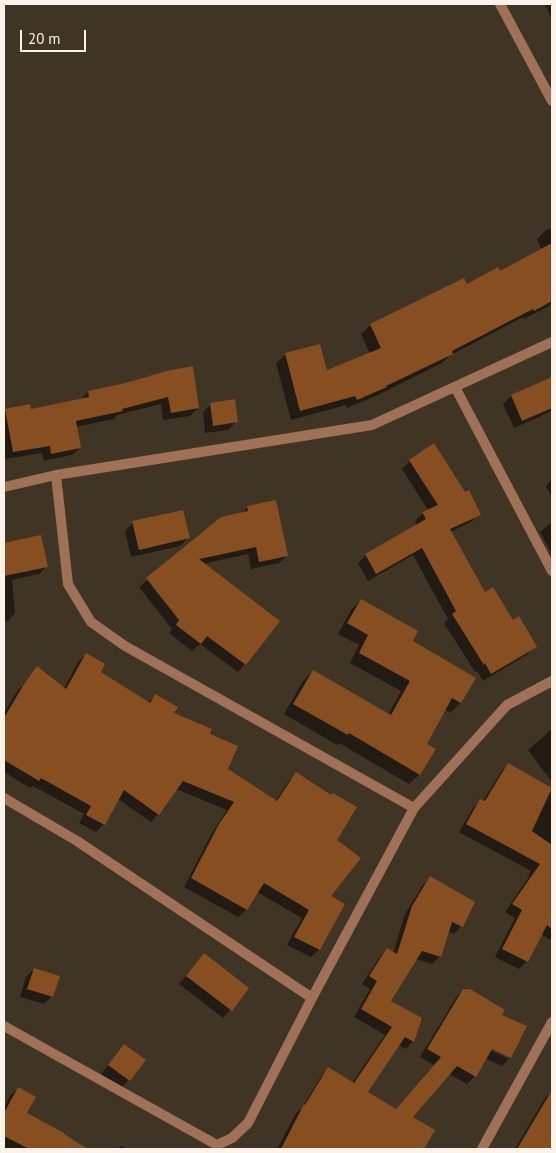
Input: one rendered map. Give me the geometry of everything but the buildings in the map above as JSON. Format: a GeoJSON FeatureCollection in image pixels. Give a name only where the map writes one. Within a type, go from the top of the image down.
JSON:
{"type":"FeatureCollection","features":[{"type":"Feature","properties":{"kind":"street"},"geometry":{"type":"LineString","coordinates":[[500,4],[552,101]]}},
{"type":"Feature","properties":{"kind":"street"},"geometry":{"type":"LineString","coordinates":[[4,487],[56,475],[372,425],[552,342]]}},
{"type":"Feature","properties":{"kind":"street"},"geometry":{"type":"LineString","coordinates":[[456,387],[552,571]]}},
{"type":"Feature","properties":{"kind":"street"},"geometry":{"type":"LineString","coordinates":[[56,475],[68,584],[91,622],[125,646],[414,808]]}},
{"type":"Feature","properties":{"kind":"street"},"geometry":{"type":"LineString","coordinates":[[4,1026],[217,1145],[232,1138],[248,1123],[312,998],[414,808],[507,705],[552,681]]}},
{"type":"Feature","properties":{"kind":"street"},"geometry":{"type":"LineString","coordinates":[[4,798],[78,841],[312,998]]}},
{"type":"Feature","properties":{"kind":"street"},"geometry":{"type":"LineString","coordinates":[[482,1149],[552,1022]]}}]}
